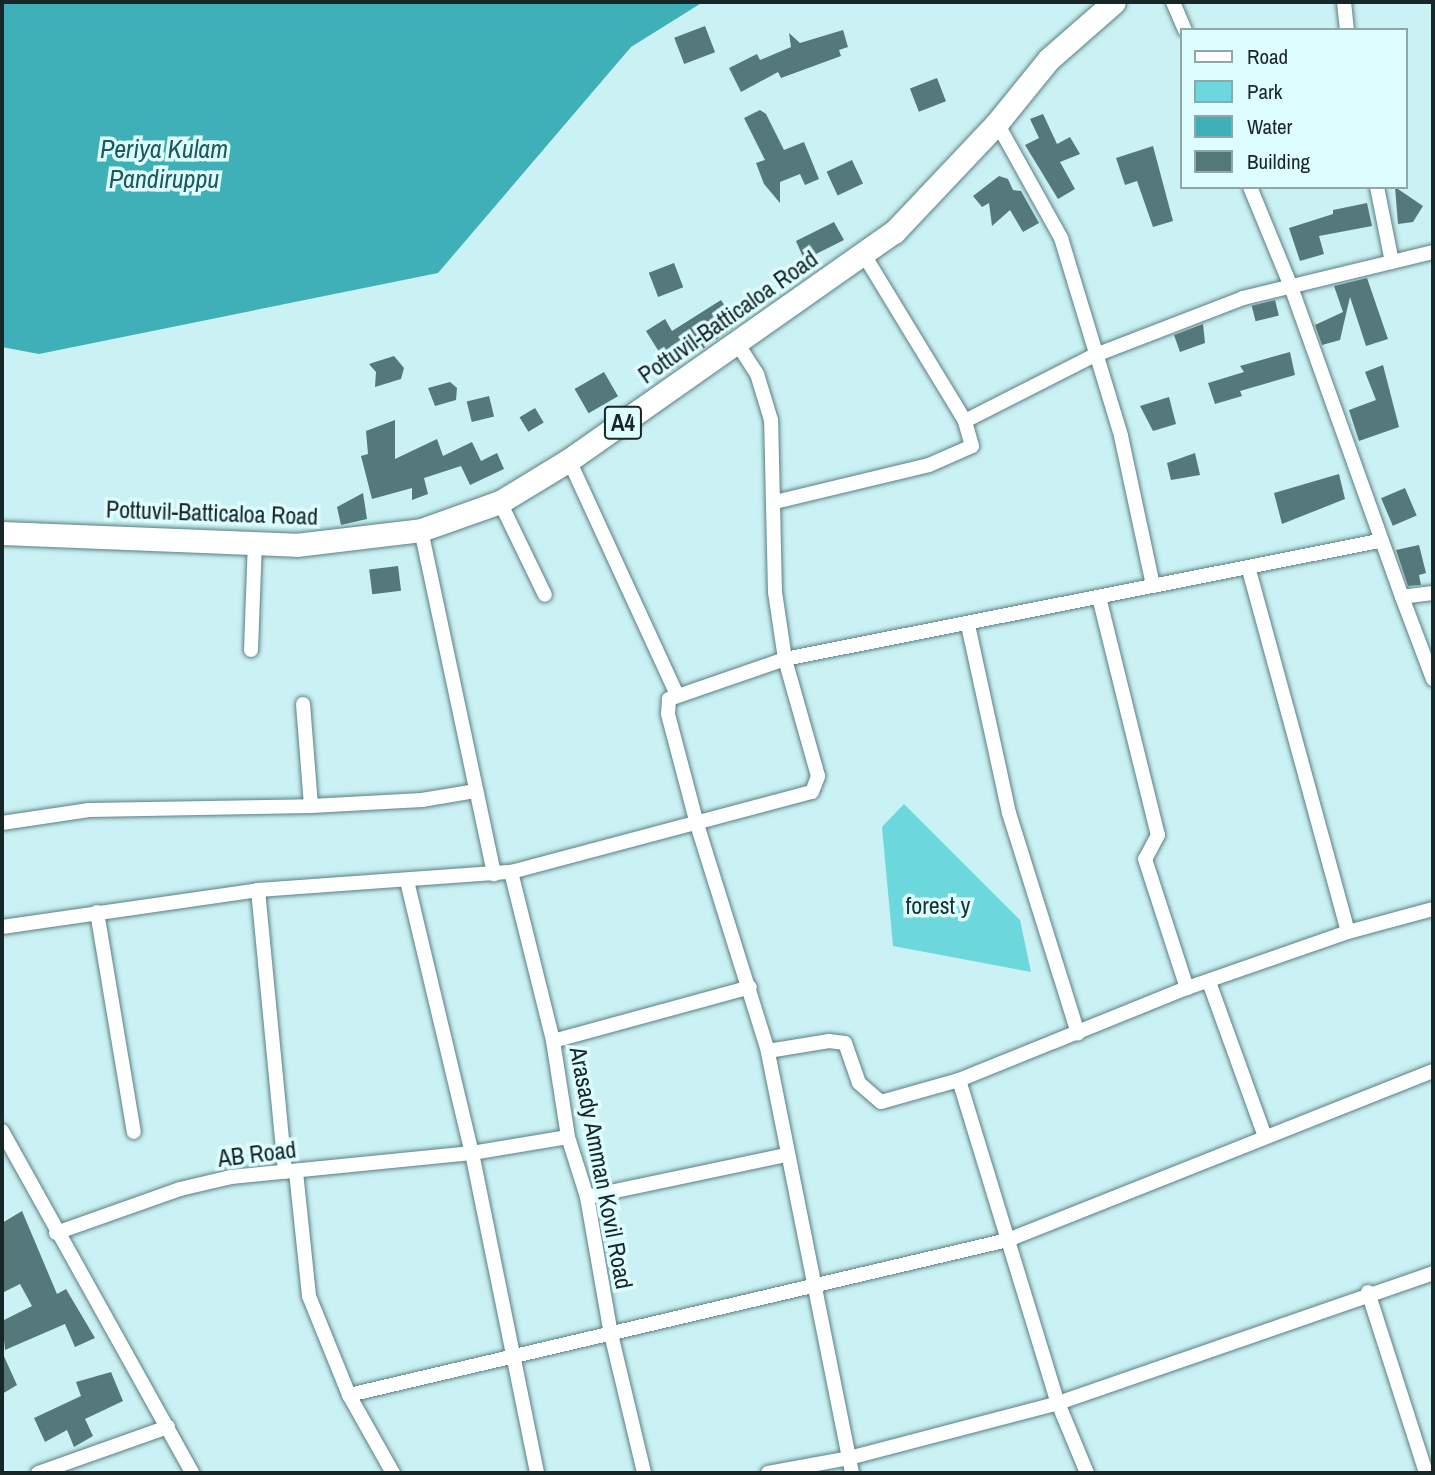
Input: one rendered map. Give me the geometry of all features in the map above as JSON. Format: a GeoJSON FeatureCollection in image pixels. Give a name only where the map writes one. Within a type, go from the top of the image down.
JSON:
{"type":"FeatureCollection","features":[{"type":"Feature","properties":{"kind":"highway","name":"Pottuvil-Batticaloa Road"},"geometry":{"type":"LineString","coordinates":[[2,533],[255,543],[356,541],[421,530],[500,502],[569,460],[894,232],[997,123],[1049,59],[1114,2]]}},
{"type":"Feature","properties":{"kind":"street"},"geometry":{"type":"LineString","coordinates":[[1173,2],[1184,28]]}},
{"type":"Feature","properties":{"kind":"street"},"geometry":{"type":"LineString","coordinates":[[1344,2],[1347,28]]}},
{"type":"Feature","properties":{"kind":"street"},"geometry":{"type":"LineString","coordinates":[[997,123],[1060,237],[1093,356],[1121,436],[1153,585]]}},
{"type":"Feature","properties":{"kind":"street"},"geometry":{"type":"LineString","coordinates":[[1251,189],[1290,284],[1379,541],[1433,679]]}},
{"type":"Feature","properties":{"kind":"street"},"geometry":{"type":"LineString","coordinates":[[1377,189],[1392,262]]}},
{"type":"Feature","properties":{"kind":"street"},"geometry":{"type":"LineString","coordinates":[[965,421],[1093,356],[1290,284],[1433,252]]}},
{"type":"Feature","properties":{"kind":"street"},"geometry":{"type":"LineString","coordinates":[[775,502],[929,466],[972,446],[965,421],[863,255]]}},
{"type":"Feature","properties":{"kind":"street"},"geometry":{"type":"LineString","coordinates":[[2,927],[258,890],[511,872],[697,824],[817,788],[818,776],[785,659],[775,592],[771,420],[757,374],[737,343]]}},
{"type":"Feature","properties":{"kind":"street"},"geometry":{"type":"LineString","coordinates":[[569,460],[677,695]]}},
{"type":"Feature","properties":{"kind":"street"},"geometry":{"type":"LineString","coordinates":[[500,502],[545,595]]}},
{"type":"Feature","properties":{"kind":"street"},"geometry":{"type":"LineString","coordinates":[[421,530],[494,874]]}},
{"type":"Feature","properties":{"kind":"street"},"geometry":{"type":"LineString","coordinates":[[852,1473],[786,1155],[768,1051],[697,824],[668,714],[669,699],[785,659],[968,625],[1153,585],[1249,570],[1379,541]]}},
{"type":"Feature","properties":{"kind":"street"},"geometry":{"type":"LineString","coordinates":[[251,650],[255,543]]}},
{"type":"Feature","properties":{"kind":"street"},"geometry":{"type":"LineString","coordinates":[[1249,570],[1348,932]]}},
{"type":"Feature","properties":{"kind":"street"},"geometry":{"type":"LineString","coordinates":[[1402,597],[1433,593]]}},
{"type":"Feature","properties":{"kind":"street"},"geometry":{"type":"LineString","coordinates":[[1099,597],[1158,835],[1145,859],[1187,988]]}},
{"type":"Feature","properties":{"kind":"street"},"geometry":{"type":"LineString","coordinates":[[968,625],[1009,813],[1078,1033]]}},
{"type":"Feature","properties":{"kind":"street"},"geometry":{"type":"LineString","coordinates":[[303,704],[311,806]]}},
{"type":"Feature","properties":{"kind":"street"},"geometry":{"type":"LineString","coordinates":[[2,823],[89,810],[311,806],[422,800],[476,792]]}},
{"type":"Feature","properties":{"kind":"street","name":"Arasady Amman Kovil Road"},"geometry":{"type":"LineString","coordinates":[[511,872],[553,1041],[568,1137],[587,1197],[611,1334],[644,1473]]}},
{"type":"Feature","properties":{"kind":"street"},"geometry":{"type":"LineString","coordinates":[[407,881],[472,1153],[537,1473]]}},
{"type":"Feature","properties":{"kind":"street"},"geometry":{"type":"LineString","coordinates":[[258,890],[290,1172],[309,1296],[349,1395],[393,1473]]}},
{"type":"Feature","properties":{"kind":"street"},"geometry":{"type":"LineString","coordinates":[[768,1051],[828,1041],[845,1042],[859,1083],[881,1102],[959,1080],[1187,988],[1348,932],[1433,909]]}},
{"type":"Feature","properties":{"kind":"street"},"geometry":{"type":"LineString","coordinates":[[97,912],[134,1132]]}},
{"type":"Feature","properties":{"kind":"street"},"geometry":{"type":"LineString","coordinates":[[1209,982],[1264,1134]]}},
{"type":"Feature","properties":{"kind":"street"},"geometry":{"type":"LineString","coordinates":[[553,1041],[750,987]]}},
{"type":"Feature","properties":{"kind":"street"},"geometry":{"type":"LineString","coordinates":[[349,1395],[512,1354],[611,1334],[812,1284],[1008,1240],[1264,1134],[1433,1071]]}},
{"type":"Feature","properties":{"kind":"street"},"geometry":{"type":"LineString","coordinates":[[959,1080],[1058,1403],[1087,1473]]}},
{"type":"Feature","properties":{"kind":"street"},"geometry":{"type":"LineString","coordinates":[[2,1131],[56,1233],[192,1473]]}},
{"type":"Feature","properties":{"kind":"street","name":"AB Road"},"geometry":{"type":"LineString","coordinates":[[56,1233],[180,1189],[231,1177],[472,1153],[568,1137]]}},
{"type":"Feature","properties":{"kind":"street"},"geometry":{"type":"LineString","coordinates":[[587,1197],[786,1155]]}},
{"type":"Feature","properties":{"kind":"street"},"geometry":{"type":"LineString","coordinates":[[768,1473],[849,1458],[1058,1403],[1368,1292],[1433,1273]]}},
{"type":"Feature","properties":{"kind":"street"},"geometry":{"type":"LineString","coordinates":[[1368,1292],[1426,1473]]}},
{"type":"Feature","properties":{"kind":"street"},"geometry":{"type":"LineString","coordinates":[[38,1473],[168,1427]]}},
{"type":"Feature","properties":{"kind":"green space","name":"forest y"},"geometry":{"type":"Polygon","coordinates":[[[904,804],[1020,920],[1031,972],[893,946],[882,827],[904,804]]]}},
{"type":"Feature","properties":{"kind":"water","name":"Periya Kulam Pandiruppu"},"geometry":{"type":"Polygon","coordinates":[[[2,2],[703,2],[631,47],[438,273],[39,354],[2,347],[2,2]]]}},
{"type":"Feature","properties":{"kind":"building"},"geometry":{"type":"Polygon","coordinates":[[[705,26],[715,52],[684,64],[674,38],[705,26]]]}},
{"type":"Feature","properties":{"kind":"building"},"geometry":{"type":"Polygon","coordinates":[[[843,30],[848,47],[839,50],[841,56],[781,78],[778,72],[741,92],[729,68],[757,54],[760,60],[791,47],[789,33],[800,43],[843,30]]]}},
{"type":"Feature","properties":{"kind":"building"},"geometry":{"type":"Polygon","coordinates":[[[937,78],[946,101],[919,112],[910,88],[937,78]]]}},
{"type":"Feature","properties":{"kind":"building"},"geometry":{"type":"Polygon","coordinates":[[[760,110],[766,114],[784,150],[804,142],[819,179],[805,185],[800,174],[780,182],[780,203],[764,184],[756,163],[765,160],[744,118],[760,110]]]}},
{"type":"Feature","properties":{"kind":"building"},"geometry":{"type":"Polygon","coordinates":[[[1043,114],[1057,144],[1070,137],[1080,154],[1060,162],[1075,189],[1058,199],[1025,145],[1039,138],[1030,119],[1043,114]]]}},
{"type":"Feature","properties":{"kind":"building"},"geometry":{"type":"Polygon","coordinates":[[[1153,146],[1173,221],[1153,227],[1137,181],[1125,185],[1116,158],[1153,146]]]}},
{"type":"Feature","properties":{"kind":"building"},"geometry":{"type":"Polygon","coordinates":[[[852,160],[863,184],[838,195],[827,172],[852,160]]]}},
{"type":"Feature","properties":{"kind":"building"},"geometry":{"type":"Polygon","coordinates":[[[999,176],[1008,179],[1013,190],[1021,191],[1039,223],[1023,232],[1010,210],[992,226],[989,203],[982,207],[973,196],[999,176]]]}},
{"type":"Feature","properties":{"kind":"building"},"geometry":{"type":"Polygon","coordinates":[[[1395,189],[1423,206],[1413,222],[1398,224],[1395,189]]]}},
{"type":"Feature","properties":{"kind":"building"},"geometry":{"type":"Polygon","coordinates":[[[1367,203],[1372,226],[1319,236],[1324,254],[1300,261],[1289,228],[1333,214],[1333,210],[1367,203]]]}},
{"type":"Feature","properties":{"kind":"building"},"geometry":{"type":"Polygon","coordinates":[[[834,222],[844,240],[816,254],[819,261],[806,264],[796,241],[834,222]]]}},
{"type":"Feature","properties":{"kind":"building"},"geometry":{"type":"Polygon","coordinates":[[[674,263],[683,287],[658,297],[649,273],[674,263]]]}},
{"type":"Feature","properties":{"kind":"building"},"geometry":{"type":"Polygon","coordinates":[[[1367,278],[1388,339],[1366,346],[1350,297],[1340,340],[1322,345],[1315,325],[1343,312],[1334,286],[1367,278]]]}},
{"type":"Feature","properties":{"kind":"building"},"geometry":{"type":"Polygon","coordinates":[[[721,300],[737,325],[671,371],[646,331],[665,319],[672,331],[721,300]]]}},
{"type":"Feature","properties":{"kind":"building"},"geometry":{"type":"Polygon","coordinates":[[[1275,300],[1279,316],[1256,321],[1252,306],[1275,300]]]}},
{"type":"Feature","properties":{"kind":"building"},"geometry":{"type":"Polygon","coordinates":[[[1203,324],[1205,343],[1180,352],[1174,335],[1203,324]]]}},
{"type":"Feature","properties":{"kind":"building"},"geometry":{"type":"Polygon","coordinates":[[[1290,352],[1295,375],[1240,391],[1242,396],[1215,404],[1208,383],[1244,372],[1240,366],[1290,352]]]}},
{"type":"Feature","properties":{"kind":"building"},"geometry":{"type":"Polygon","coordinates":[[[394,356],[404,368],[401,379],[375,387],[376,372],[369,364],[394,356]]]}},
{"type":"Feature","properties":{"kind":"building"},"geometry":{"type":"Polygon","coordinates":[[[1383,365],[1399,427],[1359,441],[1349,410],[1376,400],[1365,372],[1383,365]]]}},
{"type":"Feature","properties":{"kind":"building"},"geometry":{"type":"Polygon","coordinates":[[[604,372],[618,396],[589,413],[575,389],[604,372]]]}},
{"type":"Feature","properties":{"kind":"building"},"geometry":{"type":"Polygon","coordinates":[[[450,382],[457,388],[456,400],[435,406],[428,388],[450,382]]]}},
{"type":"Feature","properties":{"kind":"building"},"geometry":{"type":"Polygon","coordinates":[[[489,396],[494,416],[472,422],[467,402],[489,396]]]}},
{"type":"Feature","properties":{"kind":"building"},"geometry":{"type":"Polygon","coordinates":[[[1169,397],[1176,424],[1153,431],[1140,406],[1169,397]]]}},
{"type":"Feature","properties":{"kind":"building"},"geometry":{"type":"Polygon","coordinates":[[[535,408],[544,423],[528,432],[520,417],[535,408]]]}},
{"type":"Feature","properties":{"kind":"building"},"geometry":{"type":"Polygon","coordinates":[[[395,420],[395,459],[437,439],[443,456],[472,442],[481,461],[497,453],[504,469],[470,485],[461,466],[424,478],[428,494],[412,500],[412,488],[372,499],[361,456],[368,454],[366,431],[395,420]]]}},
{"type":"Feature","properties":{"kind":"building"},"geometry":{"type":"Polygon","coordinates":[[[1195,453],[1200,475],[1171,480],[1167,463],[1195,453]]]}},
{"type":"Feature","properties":{"kind":"building"},"geometry":{"type":"Polygon","coordinates":[[[1339,474],[1345,499],[1282,524],[1274,493],[1339,474]]]}},
{"type":"Feature","properties":{"kind":"building"},"geometry":{"type":"Polygon","coordinates":[[[1405,488],[1417,516],[1393,526],[1381,498],[1405,488]]]}},
{"type":"Feature","properties":{"kind":"building"},"geometry":{"type":"Polygon","coordinates":[[[363,493],[367,519],[341,525],[337,507],[363,493]]]}},
{"type":"Feature","properties":{"kind":"building"},"geometry":{"type":"Polygon","coordinates":[[[1419,545],[1426,573],[1419,575],[1421,585],[1408,586],[1396,550],[1419,545]]]}},
{"type":"Feature","properties":{"kind":"building"},"geometry":{"type":"Polygon","coordinates":[[[398,566],[401,591],[372,594],[369,570],[398,566]]]}},
{"type":"Feature","properties":{"kind":"building"},"geometry":{"type":"Polygon","coordinates":[[[22,1211],[57,1294],[66,1289],[95,1338],[75,1347],[65,1324],[5,1350],[2,1321],[32,1306],[20,1284],[2,1293],[2,1223],[22,1211]]]}},
{"type":"Feature","properties":{"kind":"building"},"geometry":{"type":"Polygon","coordinates":[[[2,1352],[17,1385],[2,1394],[2,1352]]]}},
{"type":"Feature","properties":{"kind":"building"},"geometry":{"type":"Polygon","coordinates":[[[111,1372],[123,1401],[85,1419],[93,1436],[74,1447],[67,1430],[45,1442],[34,1418],[81,1396],[76,1382],[111,1372]]]}}]}
